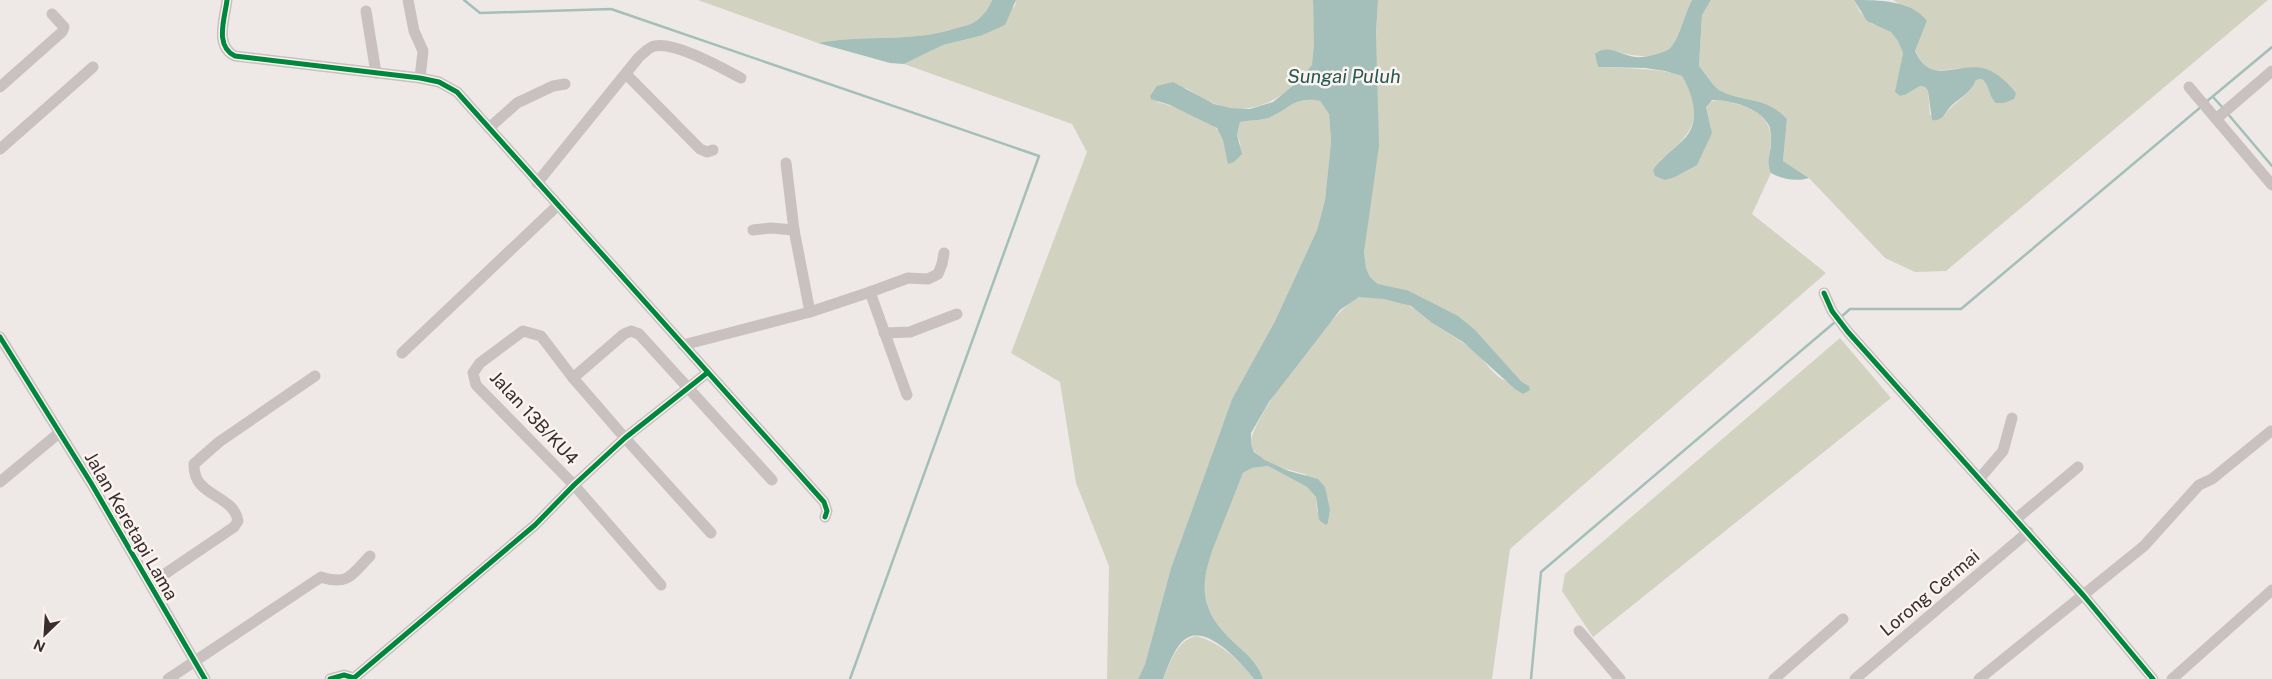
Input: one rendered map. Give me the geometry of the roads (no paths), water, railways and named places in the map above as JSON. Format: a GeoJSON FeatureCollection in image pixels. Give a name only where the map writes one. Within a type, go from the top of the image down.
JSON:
{"type":"FeatureCollection","features":[{"type":"Feature","properties":{"kind":"street"},"geometry":{"type":"LineString","coordinates":[[227,0],[222,39],[225,49],[235,56],[420,78],[439,82],[457,92],[557,206],[824,502],[827,511],[826,517]]}},
{"type":"Feature","properties":{"kind":"street"},"geometry":{"type":"LineString","coordinates":[[408,0],[414,31],[423,50],[420,78]]}},
{"type":"Feature","properties":{"kind":"street"},"geometry":{"type":"LineString","coordinates":[[366,11],[376,73]]}},
{"type":"Feature","properties":{"kind":"street"},"geometry":{"type":"LineString","coordinates":[[0,87],[62,32],[64,27],[52,14]]}},
{"type":"Feature","properties":{"kind":"street"},"geometry":{"type":"LineString","coordinates":[[537,183],[639,56],[653,46],[663,45],[709,61],[740,78]]}},
{"type":"Feature","properties":{"kind":"street"},"geometry":{"type":"LineString","coordinates":[[0,149],[93,68]]}},
{"type":"Feature","properties":{"kind":"street"},"geometry":{"type":"LineString","coordinates":[[2220,113],[2272,71]]}},
{"type":"Feature","properties":{"kind":"street"},"geometry":{"type":"LineString","coordinates":[[626,74],[700,150],[707,152],[713,150]]}},
{"type":"Feature","properties":{"kind":"street"},"geometry":{"type":"LineString","coordinates":[[489,128],[517,102],[553,86],[565,84]]}},
{"type":"Feature","properties":{"kind":"street"},"geometry":{"type":"LineString","coordinates":[[2189,87],[2199,100],[2220,113],[2272,185]]}},
{"type":"Feature","properties":{"kind":"street"},"geometry":{"type":"LineString","coordinates":[[786,163],[794,230],[810,312]]}},
{"type":"Feature","properties":{"kind":"street"},"geometry":{"type":"LineString","coordinates":[[402,353],[557,206]]}},
{"type":"Feature","properties":{"kind":"street"},"geometry":{"type":"LineString","coordinates":[[753,230],[771,228],[794,230]]}},
{"type":"Feature","properties":{"kind":"street"},"geometry":{"type":"LineString","coordinates":[[683,345],[810,312],[908,278],[928,279],[938,274],[944,253]]}},
{"type":"Feature","properties":{"kind":"street"},"geometry":{"type":"LineString","coordinates":[[870,292],[907,395]]}},
{"type":"Feature","properties":{"kind":"street"},"geometry":{"type":"LineString","coordinates":[[1824,294],[1832,311],[1848,332],[2028,532],[2154,679]]}},
{"type":"Feature","properties":{"kind":"street"},"geometry":{"type":"LineString","coordinates":[[884,333],[910,332],[957,314]]}},
{"type":"Feature","properties":{"kind":"street","name":"Jalan 13B/KU4"},"geometry":{"type":"LineString","coordinates":[[573,378],[540,336],[522,331],[480,363],[473,373],[476,385],[574,485],[661,585]]}},
{"type":"Feature","properties":{"kind":"street"},"geometry":{"type":"LineString","coordinates":[[711,533],[573,378],[624,334],[631,331],[639,334],[687,389],[772,480]]}},
{"type":"Feature","properties":{"kind":"street","name":"Jalan Keretapi Lama"},"geometry":{"type":"LineString","coordinates":[[0,336],[88,478],[205,679]]}},
{"type":"Feature","properties":{"kind":"street"},"geometry":{"type":"LineString","coordinates":[[330,679],[344,675],[355,678],[535,524],[625,438],[708,373]]}},
{"type":"Feature","properties":{"kind":"street"},"geometry":{"type":"LineString","coordinates":[[150,584],[234,527],[238,521],[231,506],[207,491],[196,479],[194,464],[219,442],[315,376]]}},
{"type":"Feature","properties":{"kind":"street"},"geometry":{"type":"LineString","coordinates":[[1980,478],[2003,451],[2012,418]]}},
{"type":"Feature","properties":{"kind":"street"},"geometry":{"type":"LineString","coordinates":[[1979,679],[2144,546],[2199,486],[2212,479],[2271,431]]}},
{"type":"Feature","properties":{"kind":"street"},"geometry":{"type":"LineString","coordinates":[[0,482],[59,433]]}},
{"type":"Feature","properties":{"kind":"street"},"geometry":{"type":"LineString","coordinates":[[2016,519],[2078,467]]}},
{"type":"Feature","properties":{"kind":"street","name":"Lorong Cermai"},"geometry":{"type":"LineString","coordinates":[[1855,679],[2028,532]]}},
{"type":"Feature","properties":{"kind":"street"},"geometry":{"type":"LineString","coordinates":[[168,679],[306,586],[322,577],[334,581],[346,579],[370,556]]}},
{"type":"Feature","properties":{"kind":"street"},"geometry":{"type":"LineString","coordinates":[[2172,679],[2272,590]]}},
{"type":"Feature","properties":{"kind":"street"},"geometry":{"type":"LineString","coordinates":[[1774,679],[1843,619]]}},
{"type":"Feature","properties":{"kind":"street"},"geometry":{"type":"LineString","coordinates":[[1579,631],[1620,679]]}},
{"type":"Feature","properties":{"kind":"water"},"geometry":{"type":"Polygon","coordinates":[[[992,0],[1016,0],[1005,25],[980,36],[943,45],[904,64],[890,63],[818,43],[835,40],[905,37],[940,33],[974,22],[986,12],[992,0]]]}},
{"type":"Feature","properties":{"kind":"water","name":"Sungai Puluh"},"geometry":{"type":"Polygon","coordinates":[[[1313,0],[1378,0],[1376,34],[1379,146],[1364,252],[1366,268],[1370,277],[1378,284],[1407,290],[1458,316],[1474,329],[1521,381],[1529,386],[1530,390],[1523,394],[1515,389],[1463,342],[1432,323],[1411,306],[1384,299],[1359,297],[1340,310],[1269,402],[1251,433],[1251,444],[1254,452],[1265,460],[1289,471],[1318,479],[1325,487],[1330,510],[1328,523],[1326,525],[1319,520],[1316,497],[1307,487],[1268,466],[1252,468],[1243,473],[1207,566],[1205,592],[1207,604],[1213,617],[1222,630],[1256,665],[1263,679],[1254,679],[1234,657],[1216,642],[1198,636],[1189,637],[1180,644],[1163,679],[1138,679],[1145,664],[1171,568],[1232,399],[1275,321],[1317,230],[1325,200],[1331,142],[1329,114],[1320,101],[1302,101],[1272,117],[1240,122],[1237,135],[1242,154],[1234,162],[1228,164],[1223,140],[1217,128],[1170,105],[1151,99],[1150,96],[1157,86],[1173,82],[1214,104],[1231,108],[1250,109],[1273,102],[1295,84],[1312,65],[1314,45],[1313,0]]]}},
{"type":"Feature","properties":{"kind":"water"},"geometry":{"type":"Polygon","coordinates":[[[1692,0],[1711,0],[1702,15],[1699,66],[1719,90],[1737,97],[1763,103],[1787,119],[1783,161],[1809,178],[1789,179],[1771,173],[1768,162],[1771,143],[1770,130],[1763,118],[1758,113],[1743,106],[1727,101],[1712,100],[1706,107],[1712,133],[1697,165],[1675,177],[1665,180],[1655,176],[1653,170],[1683,140],[1689,133],[1692,125],[1694,108],[1686,83],[1682,76],[1665,71],[1645,68],[1598,67],[1595,54],[1600,51],[1609,50],[1638,57],[1666,51],[1676,40],[1692,0]]]}},
{"type":"Feature","properties":{"kind":"water"},"geometry":{"type":"Polygon","coordinates":[[[1854,0],[1884,1],[1912,9],[1927,21],[1915,51],[1921,62],[1929,68],[1937,70],[1976,67],[1986,69],[1999,76],[2010,86],[2016,93],[2014,99],[2004,103],[1996,103],[1985,81],[1982,79],[1976,80],[1969,92],[1951,106],[1939,120],[1932,120],[1928,91],[1925,87],[1920,86],[1900,96],[1895,92],[1903,53],[1898,41],[1891,32],[1867,21],[1854,0]]]}},
{"type":"Feature","properties":{"kind":"waterway"},"geometry":{"type":"LineString","coordinates":[[464,0],[480,13],[611,9],[1039,156],[850,679]]}},
{"type":"Feature","properties":{"kind":"waterway"},"geometry":{"type":"LineString","coordinates":[[2206,102],[2272,47]]}},
{"type":"Feature","properties":{"kind":"waterway"},"geometry":{"type":"LineString","coordinates":[[2213,97],[2223,108]]}},
{"type":"Feature","properties":{"kind":"waterway"},"geometry":{"type":"LineString","coordinates":[[1841,317],[1850,309],[1961,309],[2202,106]]}},
{"type":"Feature","properties":{"kind":"waterway"},"geometry":{"type":"LineString","coordinates":[[2228,114],[2272,166]]}},
{"type":"Feature","properties":{"kind":"waterway"},"geometry":{"type":"LineString","coordinates":[[1531,679],[1541,572],[1835,322]]}}]}
